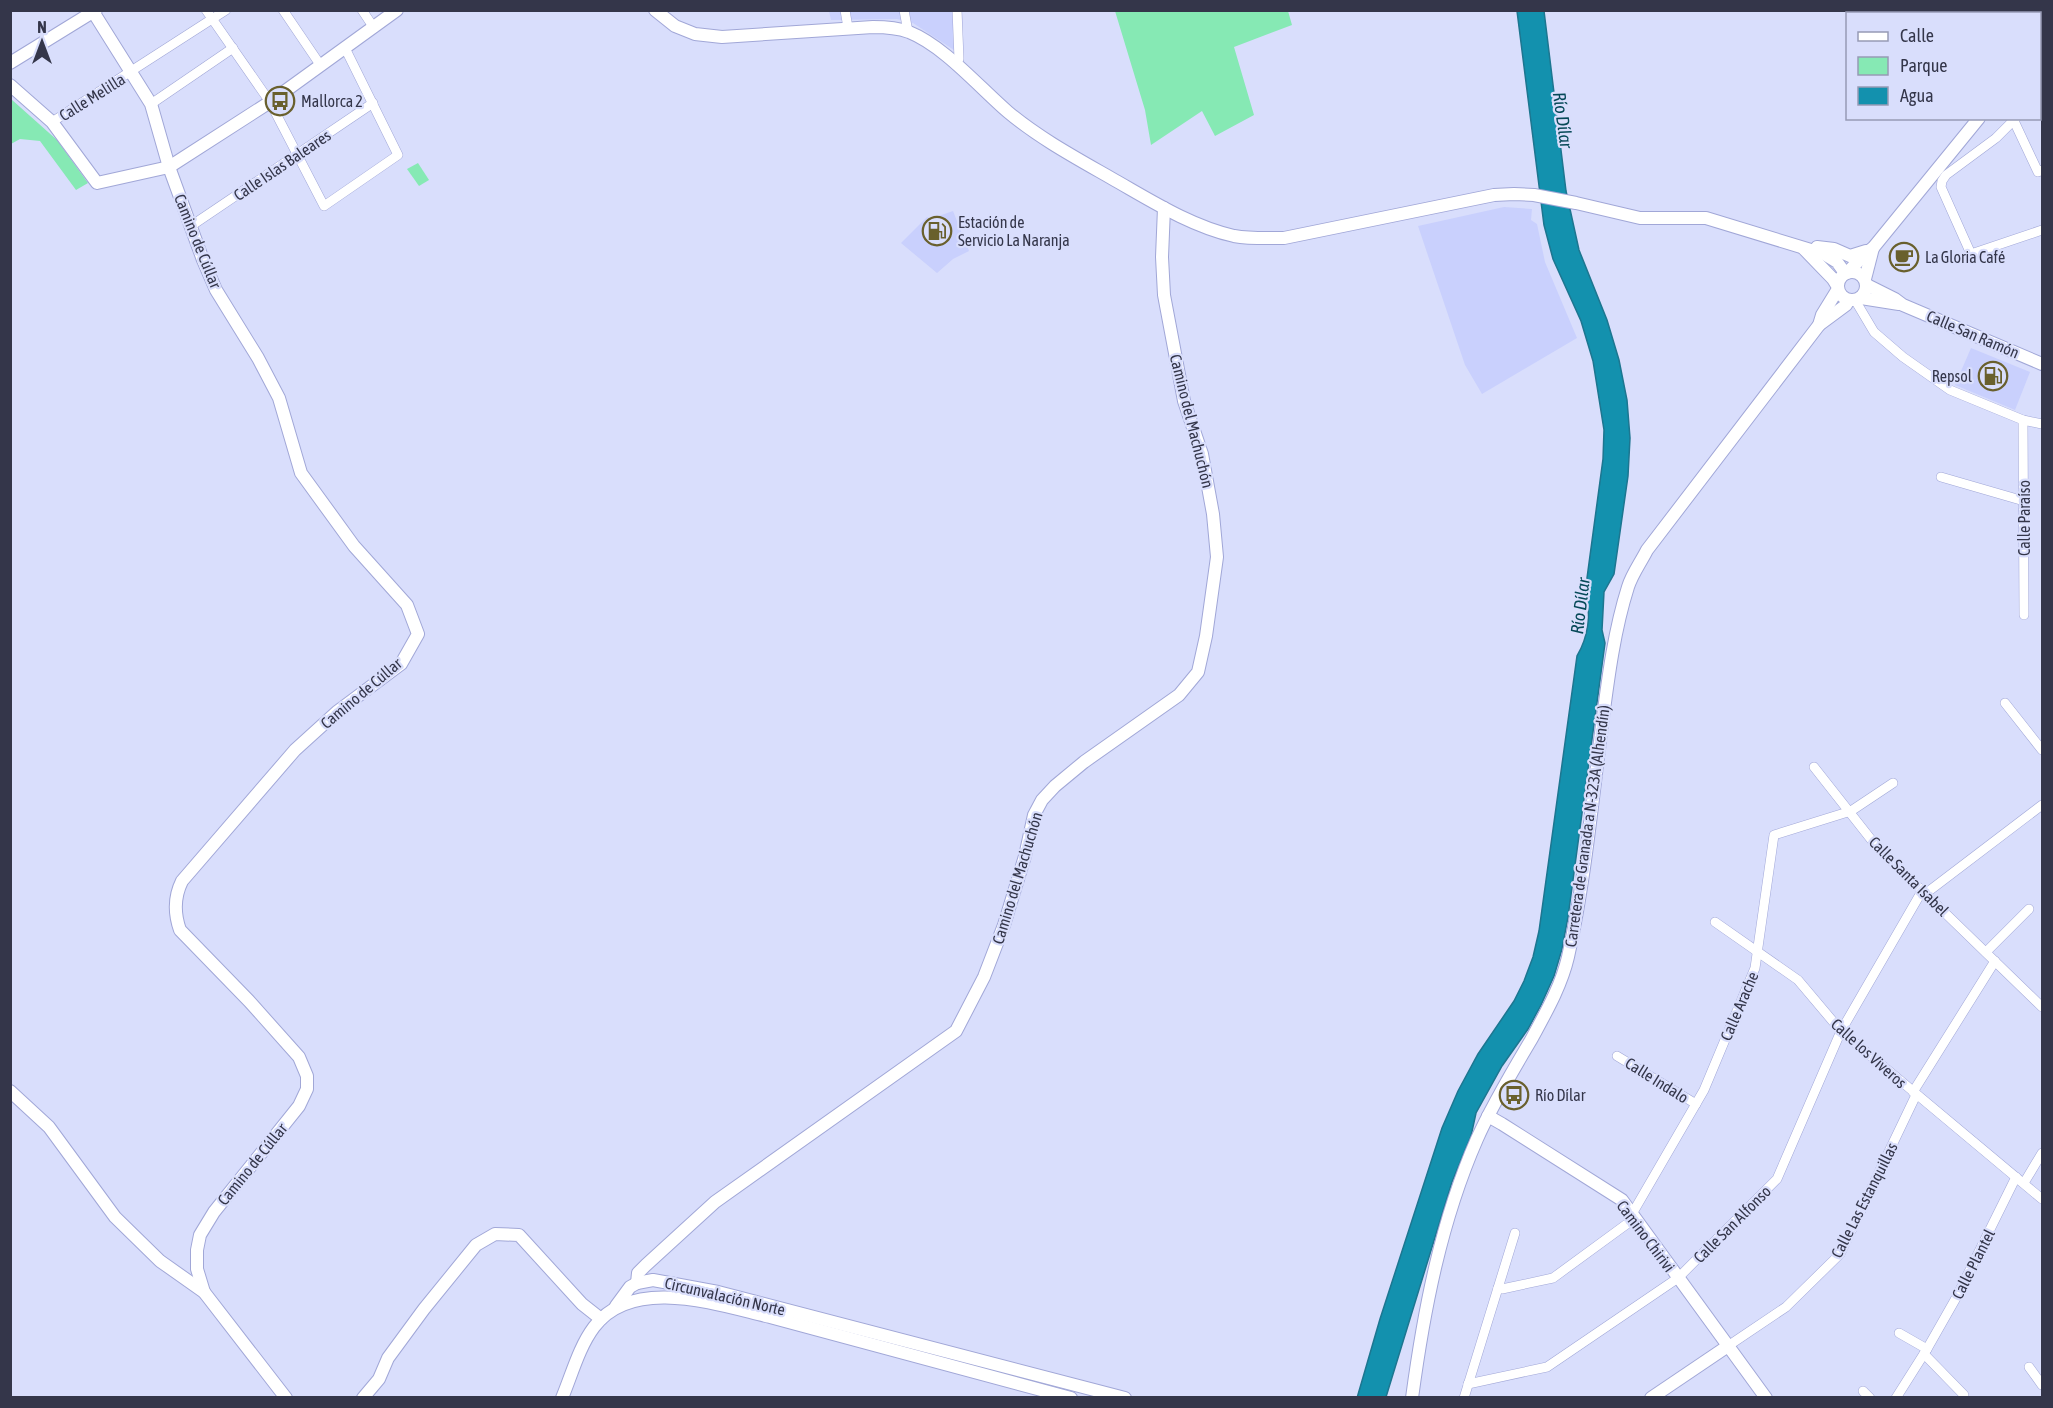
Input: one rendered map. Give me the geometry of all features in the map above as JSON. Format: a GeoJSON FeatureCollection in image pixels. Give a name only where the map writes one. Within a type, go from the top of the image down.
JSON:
{"type":"FeatureCollection","features":[{"type":"Feature","properties":{"kind":"street"},"geometry":{"type":"LineString","coordinates":[[206,10],[270,102],[324,206],[398,155],[345,48]]}},
{"type":"Feature","properties":{"kind":"street","name":"Calle Melilla"},"geometry":{"type":"LineString","coordinates":[[52,122],[226,10]]}},
{"type":"Feature","properties":{"kind":"street"},"geometry":{"type":"LineString","coordinates":[[284,10],[321,66]]}},
{"type":"Feature","properties":{"kind":"street"},"geometry":{"type":"LineString","coordinates":[[362,10],[374,28]]}},
{"type":"Feature","properties":{"kind":"street"},"geometry":{"type":"LineString","coordinates":[[10,85],[52,122],[97,183],[169,167],[270,102],[397,10]]}},
{"type":"Feature","properties":{"kind":"street"},"geometry":{"type":"LineString","coordinates":[[655,10],[675,26],[695,34],[722,38],[848,28],[890,27],[908,32],[937,48],[1025,125],[1068,154],[1164,208],[1217,231],[1235,236],[1284,238],[1494,195],[1534,195],[1640,218],[1706,218],[1824,254],[1837,262],[1846,273]]}},
{"type":"Feature","properties":{"kind":"street"},"geometry":{"type":"LineString","coordinates":[[846,10],[848,28]]}},
{"type":"Feature","properties":{"kind":"street"},"geometry":{"type":"LineString","coordinates":[[904,10],[908,32]]}},
{"type":"Feature","properties":{"kind":"street"},"geometry":{"type":"LineString","coordinates":[[955,64],[959,59],[957,10]]}},
{"type":"Feature","properties":{"kind":"street"},"geometry":{"type":"LineString","coordinates":[[10,63],[94,11]]}},
{"type":"Feature","properties":{"kind":"street","name":"Camino de Cúllar"},"geometry":{"type":"LineString","coordinates":[[94,11],[151,104],[169,167],[216,290],[258,358],[279,398],[301,473],[354,546],[407,605],[418,634],[401,664],[338,711],[295,750],[182,880],[177,894],[176,916],[180,930],[282,1037],[299,1057],[307,1076],[307,1089],[299,1106],[214,1212],[200,1235],[197,1269],[204,1292]]}},
{"type":"Feature","properties":{"kind":"street"},"geometry":{"type":"LineString","coordinates":[[151,104],[233,48]]}},
{"type":"Feature","properties":{"kind":"street","name":"Calle Islas Baleares"},"geometry":{"type":"LineString","coordinates":[[191,226],[373,103]]}},
{"type":"Feature","properties":{"kind":"street"},"geometry":{"type":"LineString","coordinates":[[1838,288],[1841,277],[1873,248],[1977,120]]}},
{"type":"Feature","properties":{"kind":"street"},"geometry":{"type":"LineString","coordinates":[[2043,170],[2038,172],[2015,120],[1996,138],[1946,175],[1941,188],[1971,254],[2043,230]]}},
{"type":"Feature","properties":{"kind":"street","name":"Camino del Machuchón"},"geometry":{"type":"LineString","coordinates":[[637,1283],[638,1273],[715,1202],[956,1031],[984,977],[1004,926],[1025,856],[1034,815],[1042,800],[1084,762],[1179,694],[1198,672],[1206,636],[1217,557],[1213,514],[1202,454],[1185,401],[1164,295],[1162,257],[1164,208]]}},
{"type":"Feature","properties":{"kind":"street"},"geometry":{"type":"LineString","coordinates":[[1801,246],[1834,249],[1850,256],[1873,248]]}},
{"type":"Feature","properties":{"kind":"street"},"geometry":{"type":"LineString","coordinates":[[1801,246],[1833,279],[1844,297],[1855,299],[1865,292],[1873,248]]}},
{"type":"Feature","properties":{"kind":"street"},"geometry":{"type":"LineString","coordinates":[[1846,273],[1856,272],[1866,282]]}},
{"type":"Feature","properties":{"kind":"street","name":"Calle San Ramón"},"geometry":{"type":"LineString","coordinates":[[1866,282],[1903,305],[2043,364]]}},
{"type":"Feature","properties":{"kind":"street","name":"Carretera de Granada a N-323A (Alhendín)"},"geometry":{"type":"LineString","coordinates":[[1819,325],[1822,315],[1838,288]]}},
{"type":"Feature","properties":{"kind":"street"},"geometry":{"type":"LineString","coordinates":[[1855,299],[1874,332],[1903,357],[1950,390],[2024,420],[2043,424]]}},
{"type":"Feature","properties":{"kind":"street","name":"Carretera de Granada a N-323A (Alhendín)"},"geometry":{"type":"LineString","coordinates":[[1412,1398],[1428,1300],[1443,1235],[1466,1167],[1488,1116],[1556,992],[1568,959],[1578,906],[1611,661],[1629,586],[1647,550],[1819,325],[1855,299]]}},
{"type":"Feature","properties":{"kind":"street","name":"Calle San Ramón"},"geometry":{"type":"LineString","coordinates":[[1855,299],[1903,305]]}},
{"type":"Feature","properties":{"kind":"street","name":"Calle Paraíso"},"geometry":{"type":"LineString","coordinates":[[2024,420],[2024,615]]}},
{"type":"Feature","properties":{"kind":"street"},"geometry":{"type":"LineString","coordinates":[[1941,477],[2024,501]]}},
{"type":"Feature","properties":{"kind":"street"},"geometry":{"type":"LineString","coordinates":[[2005,703],[2043,750]]}},
{"type":"Feature","properties":{"kind":"street","name":"Calle Santa Isabel"},"geometry":{"type":"LineString","coordinates":[[1814,767],[1851,811],[1877,847],[2043,1007]]}},
{"type":"Feature","properties":{"kind":"street","name":"Calle Arache"},"geometry":{"type":"LineString","coordinates":[[1498,1288],[1553,1278],[1634,1216],[1696,1104],[1755,968],[1774,835],[1851,811],[1893,783]]}},
{"type":"Feature","properties":{"kind":"street","name":"Calle San Alfonso"},"geometry":{"type":"LineString","coordinates":[[1468,1384],[1547,1367],[1678,1278],[1777,1179],[1841,1031],[1924,892],[2043,805]]}},
{"type":"Feature","properties":{"kind":"street"},"geometry":{"type":"LineString","coordinates":[[1986,952],[2029,909]]}},
{"type":"Feature","properties":{"kind":"street","name":"Calle los Viveros"},"geometry":{"type":"LineString","coordinates":[[1715,922],[1798,980],[1841,1031],[2043,1199]]}},
{"type":"Feature","properties":{"kind":"street","name":"Calle Las Estanquillas"},"geometry":{"type":"LineString","coordinates":[[1651,1398],[1786,1307],[1840,1254],[1915,1094],[1995,962]]}},
{"type":"Feature","properties":{"kind":"street","name":"Calle Indalo"},"geometry":{"type":"LineString","coordinates":[[1617,1056],[1696,1104]]}},
{"type":"Feature","properties":{"kind":"street"},"geometry":{"type":"LineString","coordinates":[[10,1091],[49,1127],[115,1217],[160,1261],[204,1292],[286,1398]]}},
{"type":"Feature","properties":{"kind":"street","name":"Camino Chirivi"},"geometry":{"type":"LineString","coordinates":[[1488,1116],[1622,1200],[1766,1398]]}},
{"type":"Feature","properties":{"kind":"street"},"geometry":{"type":"LineString","coordinates":[[2020,1180],[2043,1153]]}},
{"type":"Feature","properties":{"kind":"street","name":"Calle Plantel"},"geometry":{"type":"LineString","coordinates":[[1896,1398],[1926,1352],[2020,1180]]}},
{"type":"Feature","properties":{"kind":"street"},"geometry":{"type":"LineString","coordinates":[[1464,1398],[1515,1233]]}},
{"type":"Feature","properties":{"kind":"street"},"geometry":{"type":"LineString","coordinates":[[363,1398],[379,1379],[388,1358],[471,1250],[482,1240],[495,1234],[519,1235],[582,1304],[601,1319]]}},
{"type":"Feature","properties":{"kind":"street","name":"Circunvalación Norte"},"geometry":{"type":"LineString","coordinates":[[637,1283],[652,1280],[718,1292],[1125,1398]]}},
{"type":"Feature","properties":{"kind":"street"},"geometry":{"type":"LineString","coordinates":[[562,1398],[582,1347],[593,1327],[615,1307],[630,1287],[637,1283],[642,1289],[660,1296]]}},
{"type":"Feature","properties":{"kind":"street","name":"Circunvalación Norte"},"geometry":{"type":"LineString","coordinates":[[615,1307],[637,1298],[660,1296],[725,1306],[1071,1398]]}},
{"type":"Feature","properties":{"kind":"street"},"geometry":{"type":"LineString","coordinates":[[1899,1333],[1926,1352],[1964,1395]]}},
{"type":"Feature","properties":{"kind":"street"},"geometry":{"type":"LineString","coordinates":[[2029,1367],[2043,1385]]}},
{"type":"Feature","properties":{"kind":"shaded area"},"geometry":{"type":"Polygon","coordinates":[[[829,11],[962,11],[963,56],[913,23],[897,19],[831,20],[829,11]]]}},
{"type":"Feature","properties":{"kind":"shaded area"},"geometry":{"type":"Polygon","coordinates":[[[1504,207],[1532,209],[1531,220],[1537,224],[1545,262],[1577,338],[1482,394],[1465,365],[1418,226],[1504,207]]]}},
{"type":"Feature","properties":{"kind":"shaded area","name":"Estación de Servicio La Naranja"},"geometry":{"type":"Polygon","coordinates":[[[953,211],[969,251],[953,259],[937,273],[901,243],[927,217],[930,219],[953,211]]]}},
{"type":"Feature","properties":{"kind":"shaded area","name":"Repsol"},"geometry":{"type":"Polygon","coordinates":[[[1971,348],[2030,372],[2015,410],[1955,385],[1971,348]]]}},
{"type":"Feature","properties":{"kind":"green space"},"geometry":{"type":"Polygon","coordinates":[[[1115,11],[1288,11],[1292,25],[1234,47],[1254,115],[1215,136],[1202,111],[1151,145],[1145,110],[1115,11]]]}},
{"type":"Feature","properties":{"kind":"green space"},"geometry":{"type":"Polygon","coordinates":[[[11,99],[57,140],[88,183],[76,190],[40,141],[20,139],[11,144],[11,99]]]}},
{"type":"Feature","properties":{"kind":"green space"},"geometry":{"type":"Polygon","coordinates":[[[418,163],[429,180],[419,186],[407,169],[418,163]]]}},
{"type":"Feature","properties":{"kind":"water"},"geometry":{"type":"Polygon","coordinates":[[[1517,11],[1544,11],[1566,191],[1579,250],[1607,320],[1619,360],[1627,400],[1630,438],[1628,476],[1614,574],[1604,592],[1602,630],[1605,643],[1562,949],[1554,976],[1541,1005],[1528,1029],[1502,1066],[1476,1113],[1471,1136],[1452,1182],[1386,1397],[1357,1398],[1442,1128],[1478,1054],[1514,1001],[1533,957],[1539,931],[1577,656],[1588,625],[1585,593],[1603,459],[1604,430],[1593,361],[1581,321],[1553,259],[1544,225],[1517,11]]]}},
{"type":"Feature","properties":{"kind":"place","name":"Mallorca 2"},"geometry":{"type":"Point","coordinates":[280,101]}},
{"type":"Feature","properties":{"kind":"place","name":"Estación de Servicio La Naranja"},"geometry":{"type":"Point","coordinates":[937,231]}},
{"type":"Feature","properties":{"kind":"place","name":"La Gloria Café"},"geometry":{"type":"Point","coordinates":[1904,257]}},
{"type":"Feature","properties":{"kind":"place","name":"Repsol"},"geometry":{"type":"Point","coordinates":[1993,376]}},
{"type":"Feature","properties":{"kind":"place","name":"Río Dílar"},"geometry":{"type":"Point","coordinates":[1514,1095]}}]}
